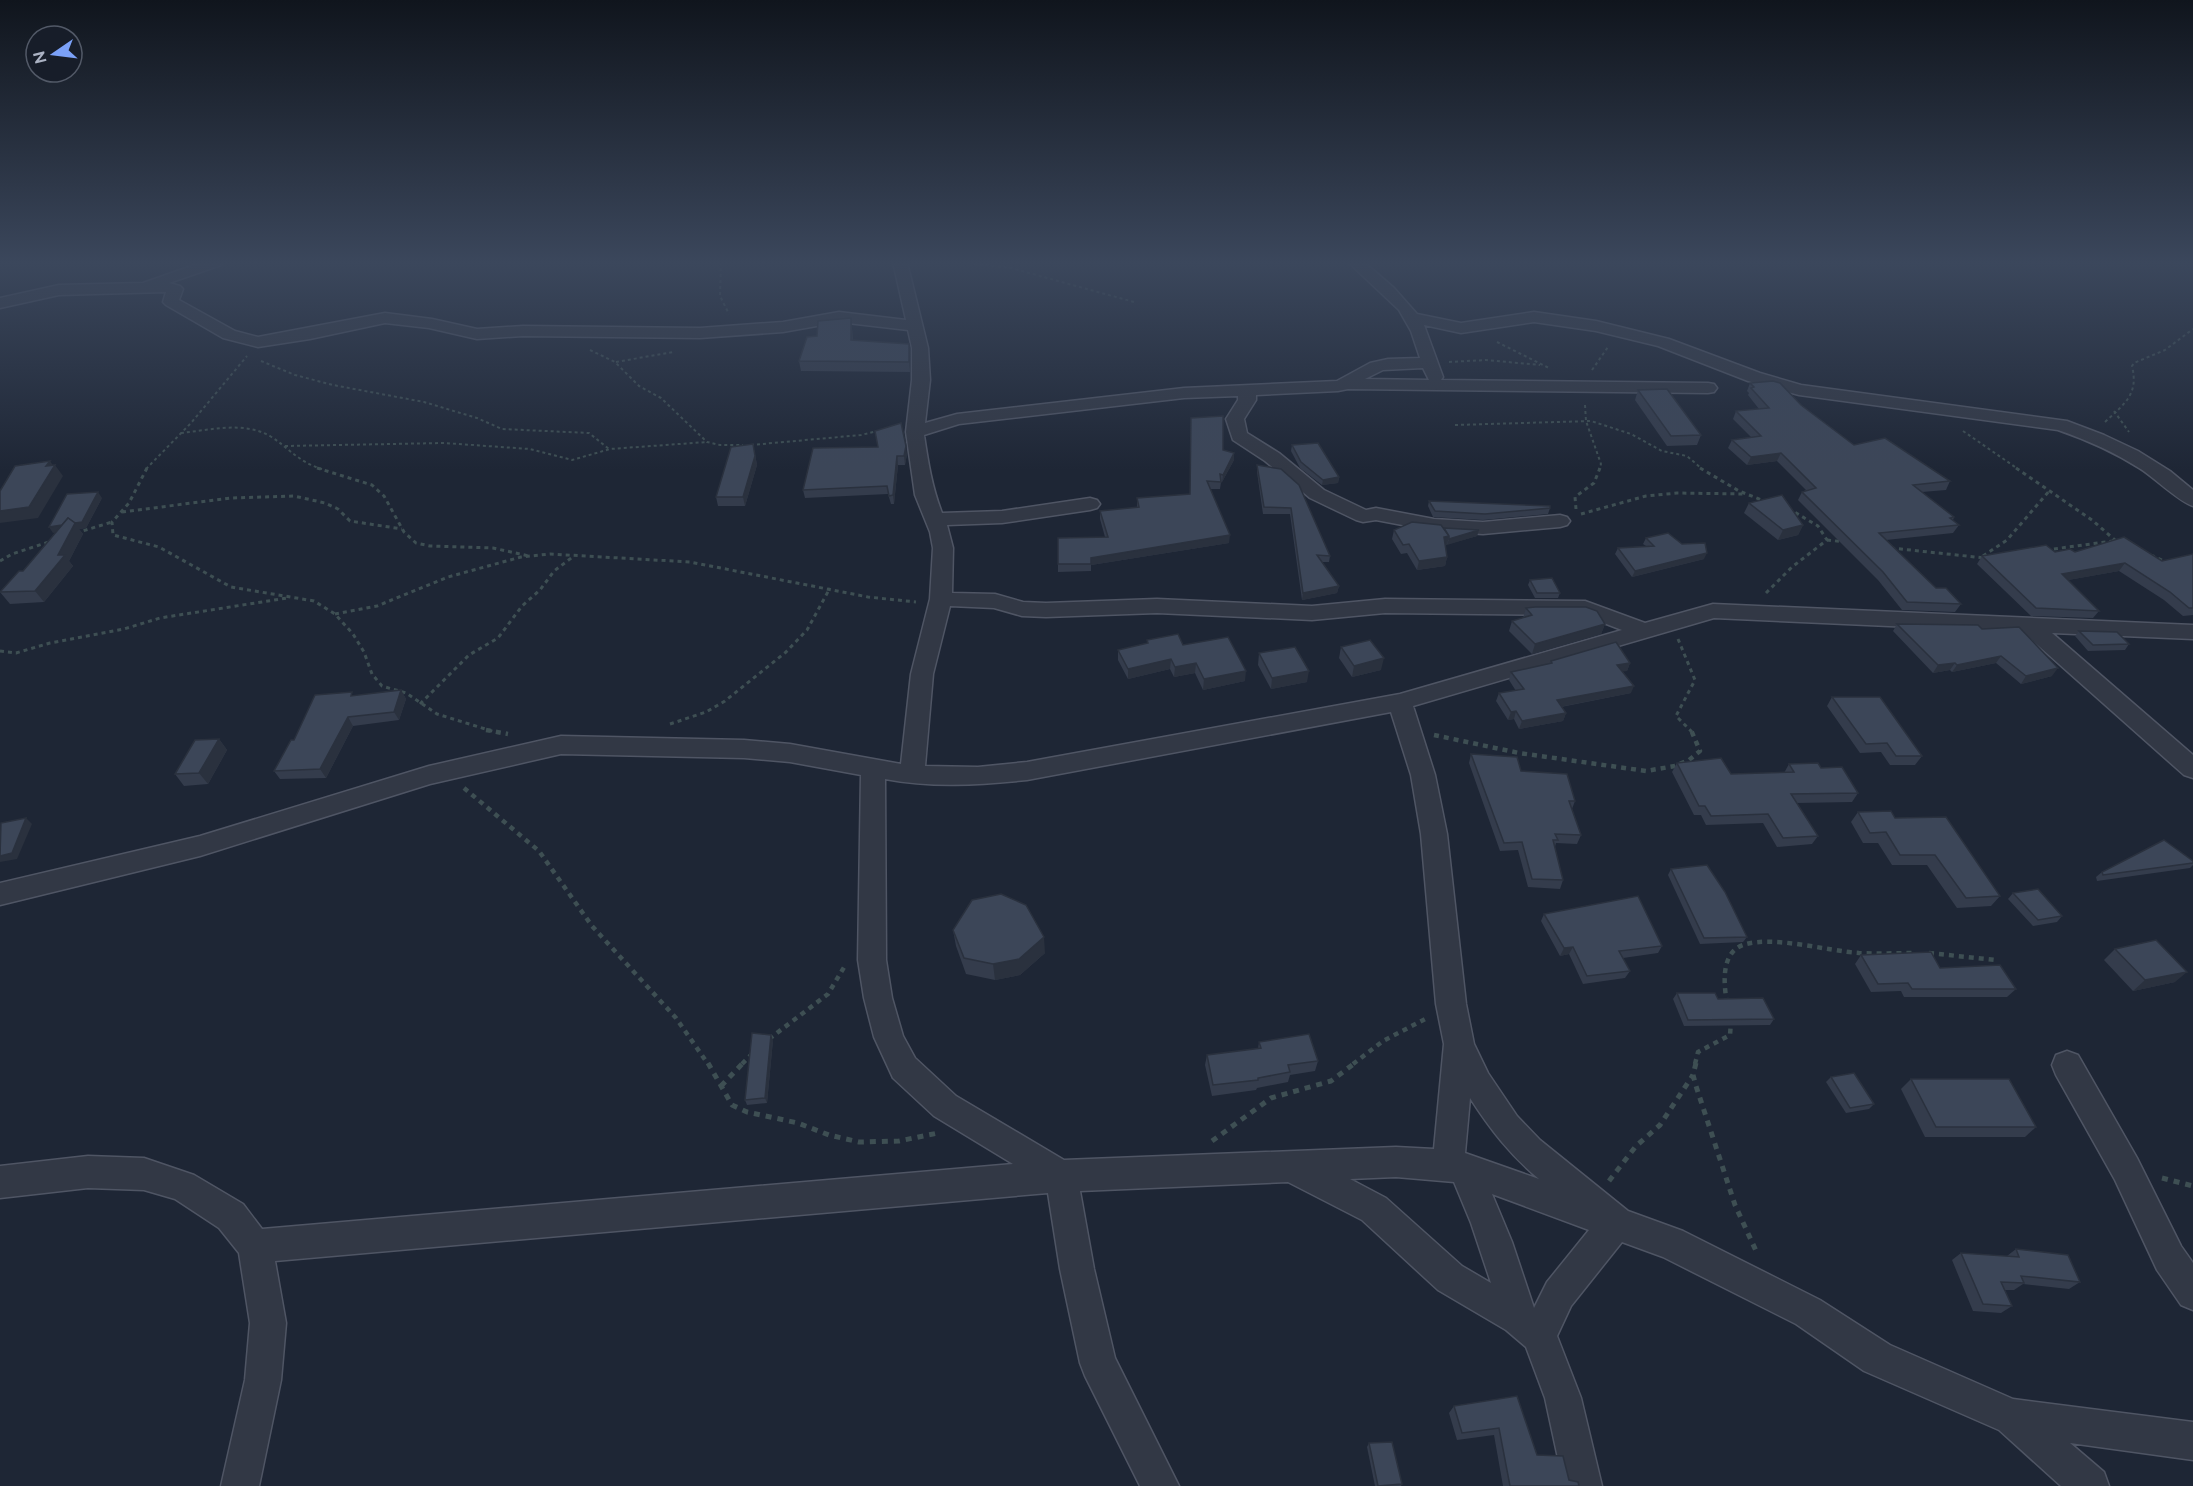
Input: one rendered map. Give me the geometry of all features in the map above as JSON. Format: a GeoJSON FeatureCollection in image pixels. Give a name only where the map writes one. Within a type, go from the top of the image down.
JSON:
{"type":"FeatureCollection","features":[{"type":"Feature","properties":{"kind":"street"},"geometry":{"type":"LineString","coordinates":[[224,331],[258,342],[322,331]]}},
{"type":"Feature","properties":{"kind":"street"},"geometry":{"type":"LineString","coordinates":[[461,331],[545,331]]}},
{"type":"Feature","properties":{"kind":"street"},"geometry":{"type":"LineString","coordinates":[[573,331],[662,334],[704,331]]}},
{"type":"Feature","properties":{"kind":"street"},"geometry":{"type":"LineString","coordinates":[[912,775],[922,674],[941,599],[943,549],[920,472],[916,427],[921,364],[915,331]]}},
{"type":"Feature","properties":{"kind":"street"},"geometry":{"type":"LineString","coordinates":[[1419,331],[1439,385]]}},
{"type":"Feature","properties":{"kind":"street"},"geometry":{"type":"LineString","coordinates":[[1621,331],[1663,342],[1754,377],[1799,390],[2061,425],[2139,458],[2193,500]]}},
{"type":"Feature","properties":{"kind":"street"},"geometry":{"type":"LineString","coordinates":[[1350,384],[1366,370],[1374,367],[1430,365]]}},
{"type":"Feature","properties":{"kind":"street"},"geometry":{"type":"LineString","coordinates":[[916,427],[957,418],[1247,388],[1350,384],[1708,388]]}},
{"type":"Feature","properties":{"kind":"street"},"geometry":{"type":"LineString","coordinates":[[1247,388],[1247,400],[1235,419],[1239,436],[1272,457],[1317,494],[1363,516],[1376,514],[1434,525],[1483,528],[1560,521]]}},
{"type":"Feature","properties":{"kind":"street"},"geometry":{"type":"LineString","coordinates":[[935,519],[1002,517],[1090,504]]}},
{"type":"Feature","properties":{"kind":"street"},"geometry":{"type":"LineString","coordinates":[[941,599],[995,601],[1022,609],[1046,610],[1157,606],[1312,613],[1385,606],[1585,608],[1644,631]]}},
{"type":"Feature","properties":{"kind":"street"},"geometry":{"type":"LineString","coordinates":[[0,894],[200,846],[443,771],[561,745],[744,749],[790,753],[912,775],[978,776],[1027,771],[1400,702],[1713,611],[2193,632]]}},
{"type":"Feature","properties":{"kind":"street"},"geometry":{"type":"LineString","coordinates":[[2029,625],[2193,769]]}},
{"type":"Feature","properties":{"kind":"street"},"geometry":{"type":"LineString","coordinates":[[1400,702],[1423,775],[1434,834],[1451,1004],[1459,1044],[1456,1166],[1492,1231],[1528,1327],[1563,1398],[1583,1486]]}},
{"type":"Feature","properties":{"kind":"street"},"geometry":{"type":"LineString","coordinates":[[873,768],[872,960],[878,998],[889,1037],[904,1068],[945,1106],[1061,1176],[1077,1269],[1098,1363],[1160,1486]]}},
{"type":"Feature","properties":{"kind":"street"},"geometry":{"type":"LineString","coordinates":[[1459,1044],[1477,1083],[1506,1126],[1530,1151],[1604,1213]]}},
{"type":"Feature","properties":{"kind":"street"},"geometry":{"type":"LineString","coordinates":[[2067,1065],[2126,1169],[2169,1258],[2193,1293]]}},
{"type":"Feature","properties":{"kind":"street"},"geometry":{"type":"LineString","coordinates":[[255,1246],[1061,1176],[1396,1162],[1456,1166],[1604,1213],[1671,1243],[1808,1312],[1877,1358],[2012,1417],[2193,1442]]}},
{"type":"Feature","properties":{"kind":"street"},"geometry":{"type":"LineString","coordinates":[[1292,1166],[1374,1209],[1450,1278],[1528,1327]]}},
{"type":"Feature","properties":{"kind":"street"},"geometry":{"type":"LineString","coordinates":[[0,1182],[88,1172],[144,1174],[183,1186],[231,1216],[255,1246],[268,1323],[263,1380],[240,1486]]}},
{"type":"Feature","properties":{"kind":"street"},"geometry":{"type":"LineString","coordinates":[[1528,1327],[1559,1294],[1604,1213]]}},
{"type":"Feature","properties":{"kind":"street"},"geometry":{"type":"LineString","coordinates":[[2012,1417],[2090,1486]]}},
{"type":"Feature","properties":{"kind":"path"},"geometry":{"type":"LineString","coordinates":[[561,331],[575,344],[615,362],[639,386],[661,398],[707,442]]}},
{"type":"Feature","properties":{"kind":"path"},"geometry":{"type":"LineString","coordinates":[[1470,331],[1492,339],[1562,375],[1575,388],[1586,405],[1586,421],[1601,464],[1594,483],[1575,497],[1577,515],[1646,496],[1677,493],[1745,494]]}},
{"type":"Feature","properties":{"kind":"path"},"geometry":{"type":"LineString","coordinates":[[1575,388],[1587,379],[1608,348],[1615,331]]}},
{"type":"Feature","properties":{"kind":"path"},"geometry":{"type":"LineString","coordinates":[[2079,431],[2109,420],[2114,411],[2128,402],[2134,388],[2132,366],[2134,363],[2165,350],[2189,331]]}},
{"type":"Feature","properties":{"kind":"path"},"geometry":{"type":"LineString","coordinates":[[68,536],[112,522],[122,512],[129,503],[145,470],[258,342]]}},
{"type":"Feature","properties":{"kind":"path"},"geometry":{"type":"LineString","coordinates":[[258,359],[295,375],[333,385],[424,402],[477,418],[502,429],[589,433],[610,449]]}},
{"type":"Feature","properties":{"kind":"path"},"geometry":{"type":"LineString","coordinates":[[1430,365],[1466,360],[1513,361],[1547,366]]}},
{"type":"Feature","properties":{"kind":"path"},"geometry":{"type":"LineString","coordinates":[[1925,407],[2050,490],[2107,531],[2116,541]]}},
{"type":"Feature","properties":{"kind":"path"},"geometry":{"type":"LineString","coordinates":[[1455,425],[1586,421],[1630,435],[1662,451],[1687,456],[1703,470],[1745,494],[1773,504]]}},
{"type":"Feature","properties":{"kind":"path"},"geometry":{"type":"LineString","coordinates":[[285,446],[444,443],[530,449],[572,460],[610,449],[707,442],[737,446],[861,435],[916,427]]}},
{"type":"Feature","properties":{"kind":"path"},"geometry":{"type":"LineString","coordinates":[[180,433],[231,428],[253,429],[285,446],[301,461],[328,473],[357,478],[379,490],[403,529],[419,544],[508,549],[530,556]]}},
{"type":"Feature","properties":{"kind":"path"},"geometry":{"type":"LineString","coordinates":[[1981,558],[2007,540],[2050,490]]}},
{"type":"Feature","properties":{"kind":"path"},"geometry":{"type":"LineString","coordinates":[[122,512],[231,498],[294,496],[325,502],[338,509],[350,521],[403,529]]}},
{"type":"Feature","properties":{"kind":"path"},"geometry":{"type":"LineString","coordinates":[[1784,507],[1805,516],[1826,534],[1827,540]]}},
{"type":"Feature","properties":{"kind":"path"},"geometry":{"type":"LineString","coordinates":[[112,522],[113,535],[159,547],[231,587],[314,601],[335,614],[353,634],[364,652],[372,674],[382,686],[406,693],[437,714],[481,729],[515,736]]}},
{"type":"Feature","properties":{"kind":"path"},"geometry":{"type":"LineString","coordinates":[[0,561],[12,554],[57,539]]}},
{"type":"Feature","properties":{"kind":"path"},"geometry":{"type":"LineString","coordinates":[[1745,611],[1792,567],[1827,540],[1848,543]]}},
{"type":"Feature","properties":{"kind":"path"},"geometry":{"type":"LineString","coordinates":[[2037,551],[2116,541],[2127,545]]}},
{"type":"Feature","properties":{"kind":"path"},"geometry":{"type":"LineString","coordinates":[[1890,548],[1981,558],[1993,557]]}},
{"type":"Feature","properties":{"kind":"path"},"geometry":{"type":"LineString","coordinates":[[2146,553],[2174,566]]}},
{"type":"Feature","properties":{"kind":"path"},"geometry":{"type":"LineString","coordinates":[[335,614],[376,606],[448,577],[530,556],[690,562],[897,601],[921,603],[941,599]]}},
{"type":"Feature","properties":{"kind":"path"},"geometry":{"type":"LineString","coordinates":[[420,704],[469,655],[498,638],[522,606],[540,590],[554,571],[574,556]]}},
{"type":"Feature","properties":{"kind":"path"},"geometry":{"type":"LineString","coordinates":[[666,725],[718,705],[786,652],[807,630],[830,588]]}},
{"type":"Feature","properties":{"kind":"path"},"geometry":{"type":"LineString","coordinates":[[0,651],[16,653],[50,643],[124,629],[160,618],[292,597]]}},
{"type":"Feature","properties":{"kind":"path"},"geometry":{"type":"LineString","coordinates":[[1410,732],[1453,738],[1519,753],[1646,771],[1664,770],[1675,766],[1689,760],[1700,751],[1691,729],[1676,716],[1695,680],[1670,622]]}},
{"type":"Feature","properties":{"kind":"path"},"geometry":{"type":"LineString","coordinates":[[443,771],[539,850],[592,926],[676,1018],[700,1050],[732,1105],[740,1111],[799,1123],[834,1137],[891,1143],[928,1136],[973,1123]]}},
{"type":"Feature","properties":{"kind":"path"},"geometry":{"type":"LineString","coordinates":[[1728,1007],[1722,979],[1730,960],[1739,947],[1750,943],[1808,945],[1857,953],[1931,953],[1995,960]]}},
{"type":"Feature","properties":{"kind":"path"},"geometry":{"type":"LineString","coordinates":[[764,1042],[828,994],[836,984],[849,957]]}},
{"type":"Feature","properties":{"kind":"path"},"geometry":{"type":"LineString","coordinates":[[1211,1142],[1272,1098],[1332,1081],[1383,1041],[1451,1004]]}},
{"type":"Feature","properties":{"kind":"path"},"geometry":{"type":"LineString","coordinates":[[1604,1213],[1635,1146],[1660,1125],[1693,1075],[1698,1052],[1730,1035],[1729,1016]]}},
{"type":"Feature","properties":{"kind":"path"},"geometry":{"type":"LineString","coordinates":[[721,1086],[758,1048]]}},
{"type":"Feature","properties":{"kind":"path"},"geometry":{"type":"LineString","coordinates":[[1693,1075],[1735,1205],[1748,1239],[1760,1259]]}},
{"type":"Feature","properties":{"kind":"building"},"geometry":{"type":"Polygon","coordinates":[[[817,331],[851,331],[851,340],[909,344],[909,362],[799,361],[807,337],[817,336],[817,331]]]}},
{"type":"Feature","properties":{"kind":"building"},"geometry":{"type":"Polygon","coordinates":[[[1773,381],[1780,383],[1801,405],[1854,445],[1885,438],[1950,481],[1913,485],[1954,517],[1950,518],[1959,525],[1879,533],[1936,588],[1946,588],[1961,604],[1907,602],[1883,572],[1802,492],[1816,488],[1781,453],[1751,457],[1732,440],[1761,436],[1736,411],[1769,408],[1751,388],[1754,387],[1750,383],[1773,381]]]}},
{"type":"Feature","properties":{"kind":"building"},"geometry":{"type":"Polygon","coordinates":[[[1667,389],[1701,435],[1671,436],[1638,390],[1667,389]]]}},
{"type":"Feature","properties":{"kind":"building"},"geometry":{"type":"Polygon","coordinates":[[[1223,416],[1223,450],[1234,453],[1223,475],[1220,474],[1221,482],[1207,481],[1230,535],[1091,558],[1091,564],[1058,564],[1058,538],[1108,537],[1100,511],[1139,507],[1137,498],[1190,494],[1191,418],[1223,416]]]}},
{"type":"Feature","properties":{"kind":"building"},"geometry":{"type":"Polygon","coordinates":[[[901,423],[906,446],[904,456],[897,456],[893,495],[889,496],[887,486],[803,490],[813,448],[878,447],[875,431],[901,423]]]}},
{"type":"Feature","properties":{"kind":"building"},"geometry":{"type":"Polygon","coordinates":[[[1318,443],[1339,477],[1323,480],[1301,462],[1292,445],[1318,443]]]}},
{"type":"Feature","properties":{"kind":"building"},"geometry":{"type":"Polygon","coordinates":[[[753,444],[755,456],[743,497],[716,497],[731,447],[753,444]]]}},
{"type":"Feature","properties":{"kind":"building"},"geometry":{"type":"Polygon","coordinates":[[[50,461],[46,466],[55,465],[29,507],[0,511],[0,491],[15,466],[50,461]]]}},
{"type":"Feature","properties":{"kind":"building"},"geometry":{"type":"Polygon","coordinates":[[[1257,465],[1281,469],[1299,485],[1330,556],[1317,555],[1339,586],[1303,593],[1291,508],[1264,507],[1257,465]]]}},
{"type":"Feature","properties":{"kind":"building"},"geometry":{"type":"Polygon","coordinates":[[[98,492],[82,522],[75,523],[68,518],[62,525],[49,527],[67,494],[98,492]]]}},
{"type":"Feature","properties":{"kind":"building"},"geometry":{"type":"Polygon","coordinates":[[[1782,495],[1803,525],[1783,530],[1749,503],[1782,495]]]}},
{"type":"Feature","properties":{"kind":"building"},"geometry":{"type":"Polygon","coordinates":[[[1429,501],[1550,506],[1550,508],[1485,514],[1435,511],[1429,501]]]}},
{"type":"Feature","properties":{"kind":"building"},"geometry":{"type":"Polygon","coordinates":[[[68,518],[75,523],[58,555],[65,555],[35,591],[0,592],[19,571],[23,571],[68,518]]]}},
{"type":"Feature","properties":{"kind":"building"},"geometry":{"type":"Polygon","coordinates":[[[1412,522],[1441,525],[1449,536],[1444,537],[1447,557],[1419,561],[1409,544],[1403,545],[1394,530],[1412,522]]]}},
{"type":"Feature","properties":{"kind":"building"},"geometry":{"type":"Polygon","coordinates":[[[1444,528],[1479,530],[1449,539],[1444,528]]]}},
{"type":"Feature","properties":{"kind":"building"},"geometry":{"type":"Polygon","coordinates":[[[1668,533],[1682,544],[1705,543],[1707,553],[1635,571],[1618,548],[1654,546],[1646,538],[1668,533]]]}},
{"type":"Feature","properties":{"kind":"building"},"geometry":{"type":"Polygon","coordinates":[[[2124,537],[2162,561],[2193,554],[2193,608],[2189,608],[2170,592],[2125,563],[2062,574],[2099,611],[2036,608],[1982,556],[2046,545],[2055,552],[2070,549],[2075,552],[2124,537]]]}},
{"type":"Feature","properties":{"kind":"building"},"geometry":{"type":"Polygon","coordinates":[[[1552,578],[1560,593],[1537,593],[1530,580],[1552,578]]]}},
{"type":"Feature","properties":{"kind":"building"},"geometry":{"type":"Polygon","coordinates":[[[1586,607],[1597,611],[1605,624],[1535,644],[1512,621],[1532,615],[1526,608],[1586,607]]]}},
{"type":"Feature","properties":{"kind":"building"},"geometry":{"type":"Polygon","coordinates":[[[1897,624],[1978,625],[1982,629],[2019,627],[2058,668],[2026,676],[2001,656],[1957,665],[1955,663],[1938,665],[1897,624]]]}},
{"type":"Feature","properties":{"kind":"building"},"geometry":{"type":"Polygon","coordinates":[[[2079,631],[2117,632],[2129,644],[2093,645],[2079,631]]]}},
{"type":"Feature","properties":{"kind":"building"},"geometry":{"type":"Polygon","coordinates":[[[1178,634],[1183,645],[1228,637],[1246,671],[1204,679],[1196,663],[1175,667],[1171,659],[1128,669],[1118,650],[1148,643],[1147,640],[1178,634]]]}},
{"type":"Feature","properties":{"kind":"building"},"geometry":{"type":"Polygon","coordinates":[[[1370,640],[1384,658],[1354,666],[1341,647],[1370,640]]]}},
{"type":"Feature","properties":{"kind":"building"},"geometry":{"type":"Polygon","coordinates":[[[1616,642],[1630,663],[1617,665],[1634,686],[1557,700],[1566,713],[1522,721],[1516,711],[1511,712],[1499,693],[1524,689],[1511,672],[1552,663],[1551,661],[1616,642]]]}},
{"type":"Feature","properties":{"kind":"building"},"geometry":{"type":"Polygon","coordinates":[[[1295,647],[1309,671],[1272,678],[1259,653],[1295,647]]]}},
{"type":"Feature","properties":{"kind":"building"},"geometry":{"type":"Polygon","coordinates":[[[401,690],[394,712],[348,717],[320,769],[274,771],[291,740],[294,740],[315,695],[352,692],[351,696],[401,690]]]}},
{"type":"Feature","properties":{"kind":"building"},"geometry":{"type":"Polygon","coordinates":[[[1832,697],[1880,697],[1922,756],[1896,756],[1887,743],[1866,744],[1832,697]]]}},
{"type":"Feature","properties":{"kind":"building"},"geometry":{"type":"Polygon","coordinates":[[[219,739],[199,773],[175,774],[195,740],[219,739]]]}},
{"type":"Feature","properties":{"kind":"building"},"geometry":{"type":"Polygon","coordinates":[[[1471,754],[1517,757],[1521,771],[1567,774],[1575,801],[1569,801],[1581,835],[1555,834],[1558,840],[1553,840],[1563,880],[1532,879],[1522,842],[1504,843],[1471,754]]]}},
{"type":"Feature","properties":{"kind":"building"},"geometry":{"type":"Polygon","coordinates":[[[1721,758],[1731,774],[1794,772],[1789,764],[1818,763],[1821,768],[1842,767],[1858,793],[1791,794],[1818,836],[1783,838],[1768,814],[1711,816],[1705,806],[1699,806],[1677,763],[1721,758]]]}},
{"type":"Feature","properties":{"kind":"building"},"geometry":{"type":"Polygon","coordinates":[[[1891,811],[1895,818],[1946,817],[2000,896],[1966,898],[1935,855],[1900,855],[1886,832],[1870,833],[1858,812],[1891,811]]]}},
{"type":"Feature","properties":{"kind":"building"},"geometry":{"type":"Polygon","coordinates":[[[26,818],[12,853],[0,856],[1,823],[26,818]]]}},
{"type":"Feature","properties":{"kind":"building"},"geometry":{"type":"Polygon","coordinates":[[[2164,840],[2193,863],[2103,875],[2102,872],[2164,840]]]}},
{"type":"Feature","properties":{"kind":"building"},"geometry":{"type":"Polygon","coordinates":[[[1707,865],[1725,892],[1747,937],[1704,938],[1671,869],[1707,865]]]}},
{"type":"Feature","properties":{"kind":"building"},"geometry":{"type":"Polygon","coordinates":[[[2038,889],[2062,916],[2038,920],[2013,893],[2038,889]]]}},
{"type":"Feature","properties":{"kind":"building"},"geometry":{"type":"Polygon","coordinates":[[[1001,894],[1026,905],[1044,937],[1019,959],[993,964],[964,958],[953,930],[972,900],[1001,894]]]}},
{"type":"Feature","properties":{"kind":"building"},"geometry":{"type":"Polygon","coordinates":[[[1638,896],[1662,946],[1619,951],[1630,971],[1587,976],[1573,947],[1564,948],[1544,914],[1638,896]]]}},
{"type":"Feature","properties":{"kind":"building"},"geometry":{"type":"Polygon","coordinates":[[[2156,940],[2187,972],[2145,980],[2115,949],[2156,940]]]}},
{"type":"Feature","properties":{"kind":"building"},"geometry":{"type":"Polygon","coordinates":[[[1931,952],[1940,968],[2000,965],[2016,989],[1912,989],[1908,983],[1878,984],[1861,955],[1931,952]]]}},
{"type":"Feature","properties":{"kind":"building"},"geometry":{"type":"Polygon","coordinates":[[[1677,993],[1715,993],[1718,999],[1763,998],[1774,1019],[1688,1020],[1677,993]]]}},
{"type":"Feature","properties":{"kind":"building"},"geometry":{"type":"Polygon","coordinates":[[[752,1033],[771,1035],[765,1098],[745,1100],[752,1033]]]}},
{"type":"Feature","properties":{"kind":"building"},"geometry":{"type":"Polygon","coordinates":[[[1309,1034],[1318,1061],[1288,1065],[1290,1072],[1258,1078],[1258,1080],[1213,1085],[1207,1055],[1261,1048],[1259,1042],[1309,1034]]]}},
{"type":"Feature","properties":{"kind":"building"},"geometry":{"type":"Polygon","coordinates":[[[1854,1073],[1874,1104],[1850,1108],[1831,1077],[1854,1073]]]}},
{"type":"Feature","properties":{"kind":"building"},"geometry":{"type":"Polygon","coordinates":[[[1911,1079],[2009,1079],[2036,1127],[1936,1127],[1911,1079]]]}},
{"type":"Feature","properties":{"kind":"building"},"geometry":{"type":"Polygon","coordinates":[[[2016,1249],[2068,1255],[2080,1282],[2021,1276],[2024,1283],[2001,1282],[2012,1306],[1983,1304],[1961,1253],[2019,1257],[2016,1249]]]}},
{"type":"Feature","properties":{"kind":"building"},"geometry":{"type":"Polygon","coordinates":[[[1517,1396],[1537,1455],[1563,1456],[1569,1480],[1578,1482],[1579,1486],[1510,1486],[1499,1428],[1462,1433],[1454,1406],[1517,1396]]]}},
{"type":"Feature","properties":{"kind":"building"},"geometry":{"type":"Polygon","coordinates":[[[1392,1442],[1402,1484],[1378,1486],[1369,1443],[1392,1442]]]}}]}
